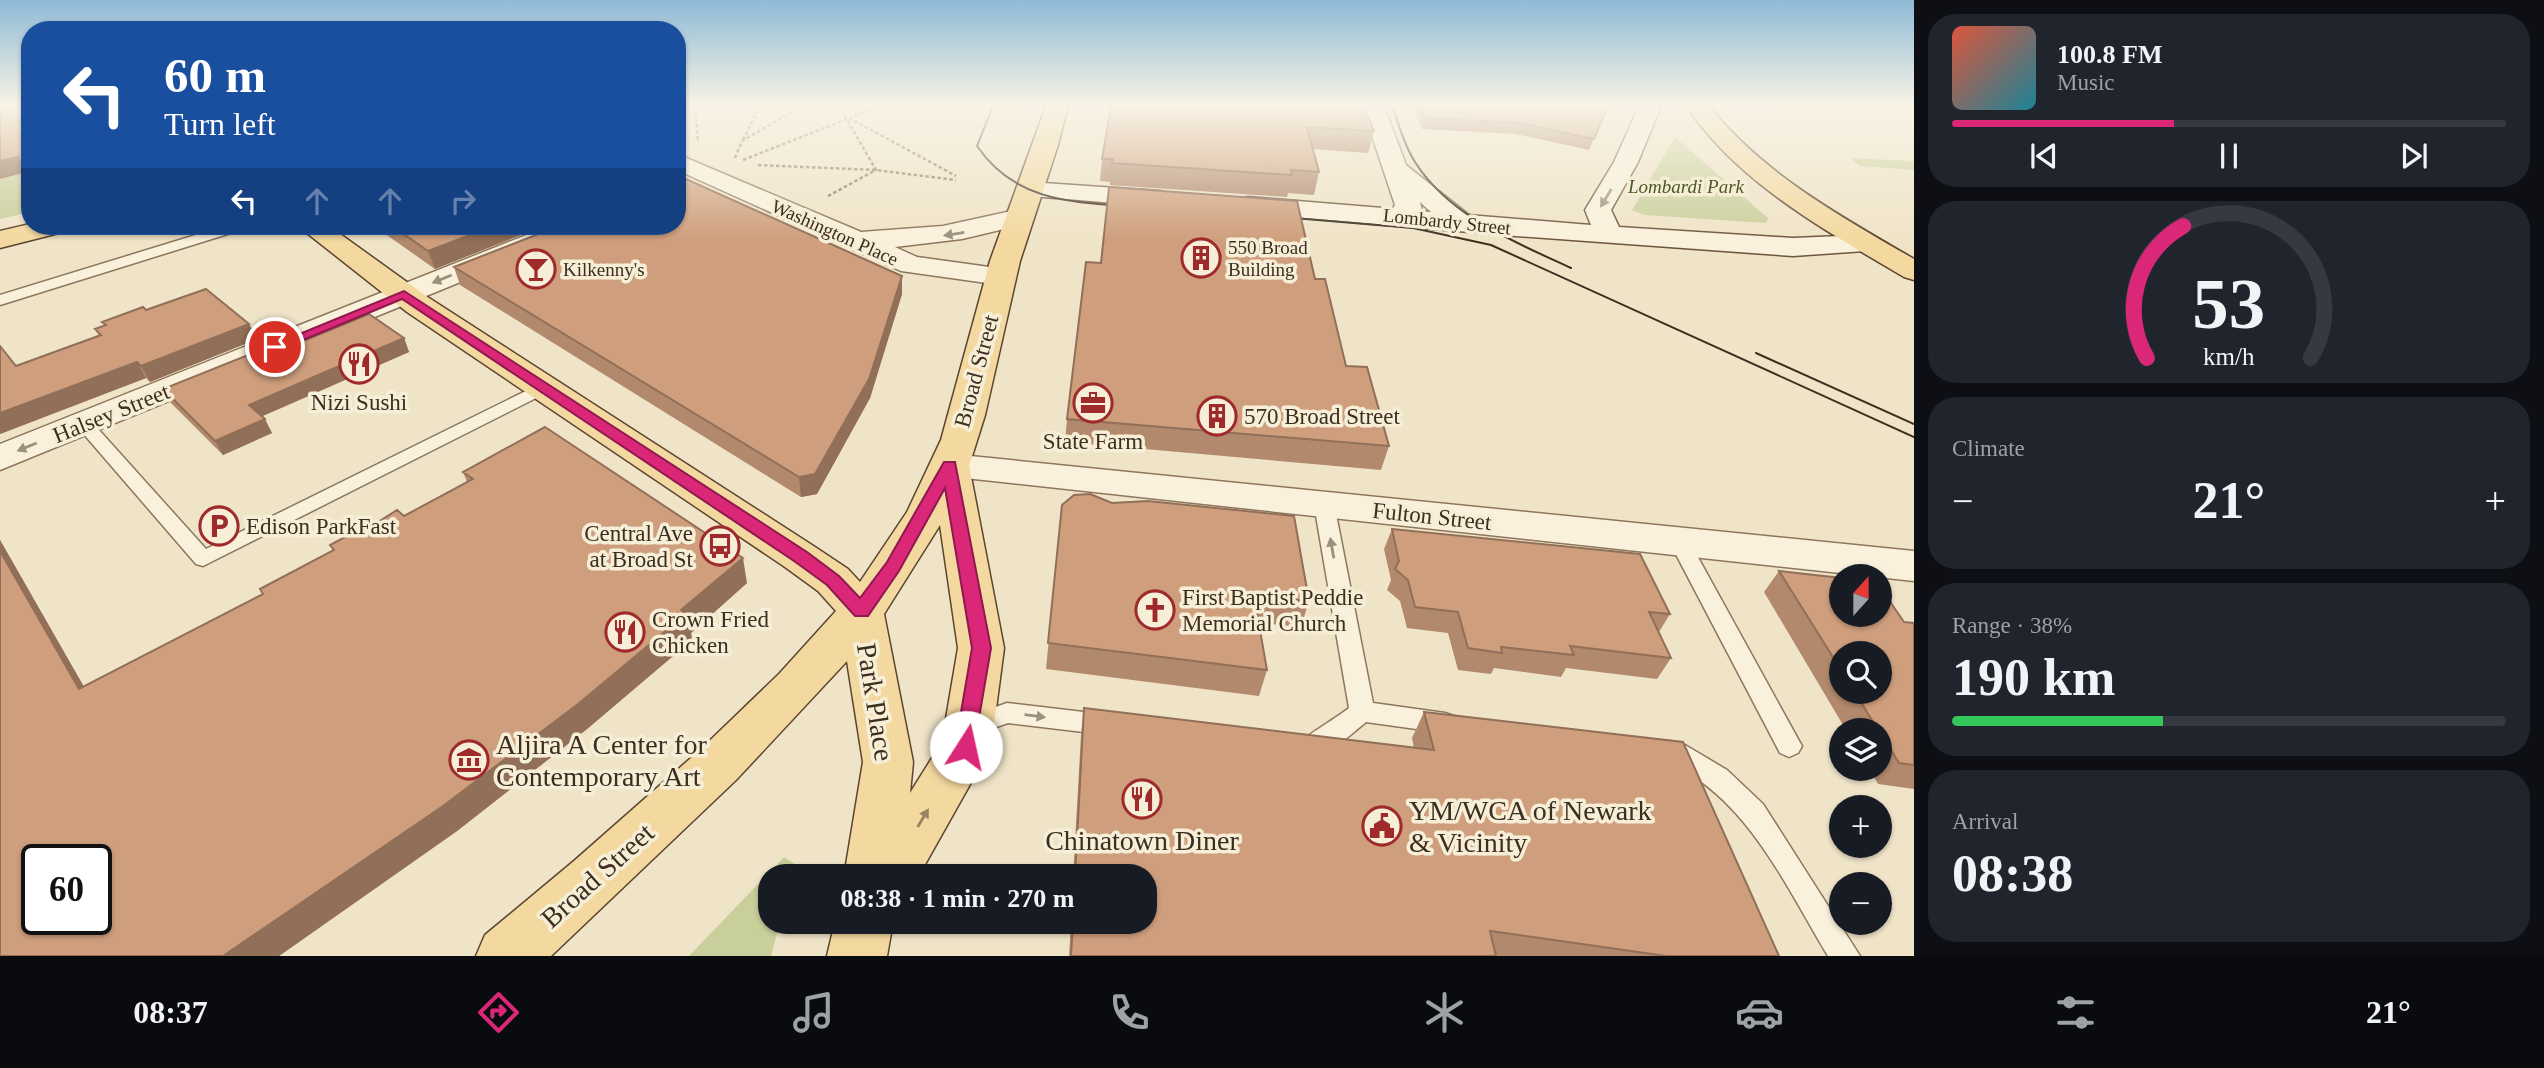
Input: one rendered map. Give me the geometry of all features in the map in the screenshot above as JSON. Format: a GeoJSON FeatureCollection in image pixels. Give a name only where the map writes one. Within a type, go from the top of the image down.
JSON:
{"type":"FeatureCollection","features":[{"type":"Feature","properties":{"kind":"main road"},"geometry":{"type":"LineString","coordinates":[[1029,190],[1045,151]]}},
{"type":"Feature","properties":{"kind":"main road"},"geometry":{"type":"LineString","coordinates":[[1738,151],[1787,191],[1865,243],[1914,271]]}},
{"type":"Feature","properties":{"kind":"main road","name":"Broad Street"},"geometry":{"type":"LineString","coordinates":[[506,956],[619,858],[723,761],[802,679],[861,611],[900,555],[950,466],[1001,276],[1029,190]]}},
{"type":"Feature","properties":{"kind":"main road"},"geometry":{"type":"LineString","coordinates":[[0,240],[21,234]]}},
{"type":"Feature","properties":{"kind":"main road"},"geometry":{"type":"LineString","coordinates":[[324,235],[404,295],[800,556],[833,580],[861,611]]}},
{"type":"Feature","properties":{"kind":"main road"},"geometry":{"type":"LineString","coordinates":[[1865,243],[1914,240]]}},
{"type":"Feature","properties":{"kind":"main road"},"geometry":{"type":"LineString","coordinates":[[896,864],[966,747],[981,648],[950,466]]}},
{"type":"Feature","properties":{"kind":"main road","name":"Park Place"},"geometry":{"type":"LineString","coordinates":[[861,611],[888,762],[874,864]]}},
{"type":"Feature","properties":{"kind":"main road"},"geometry":{"type":"LineString","coordinates":[[857,956],[862,934]]}},
{"type":"Feature","properties":{"kind":"street"},"geometry":{"type":"LineString","coordinates":[[1390,151],[1408,205],[1409,211],[1402,216]]}},
{"type":"Feature","properties":{"kind":"street"},"geometry":{"type":"LineString","coordinates":[[1609,234],[1598,210],[1631,151]]}},
{"type":"Feature","properties":{"kind":"street","name":"Washington Place"},"geometry":{"type":"LineString","coordinates":[[694,162],[851,240],[911,265],[1001,276]]}},
{"type":"Feature","properties":{"kind":"street"},"geometry":{"type":"LineString","coordinates":[[1397,170],[1459,222]]}},
{"type":"Feature","properties":{"kind":"street"},"geometry":{"type":"LineString","coordinates":[[1029,190],[1184,201]]}},
{"type":"Feature","properties":{"kind":"street","name":"Lombardy Street"},"geometry":{"type":"LineString","coordinates":[[1226,203],[1793,247],[1865,243]]}},
{"type":"Feature","properties":{"kind":"street"},"geometry":{"type":"LineString","coordinates":[[851,240],[937,236],[978,230],[1020,217]]}},
{"type":"Feature","properties":{"kind":"street","name":"Halsey Street"},"geometry":{"type":"LineString","coordinates":[[0,458],[551,235]]}},
{"type":"Feature","properties":{"kind":"street","name":"Fulton Street"},"geometry":{"type":"LineString","coordinates":[[950,466],[1679,541],[1831,564]]}},
{"type":"Feature","properties":{"kind":"street","name":"Fulton Street"},"geometry":{"type":"LineString","coordinates":[[1892,567],[1914,566]]}},
{"type":"Feature","properties":{"kind":"lane"},"geometry":{"type":"LineString","coordinates":[[0,300],[210,235]]}},
{"type":"Feature","properties":{"kind":"lane"},"geometry":{"type":"LineString","coordinates":[[84,424],[203,559],[544,387]]}},
{"type":"Feature","properties":{"kind":"lane"},"geometry":{"type":"LineString","coordinates":[[1324,504],[1362,712]]}},
{"type":"Feature","properties":{"kind":"lane"},"geometry":{"type":"LineString","coordinates":[[1679,541],[1788,746]]}},
{"type":"Feature","properties":{"kind":"lane"},"geometry":{"type":"LineString","coordinates":[[1281,746],[1309,749],[1362,712],[1471,726]]}},
{"type":"Feature","properties":{"kind":"lane"},"geometry":{"type":"LineString","coordinates":[[970,726],[1007,713],[1130,728]]}},
{"type":"Feature","properties":{"kind":"lane"},"geometry":{"type":"LineString","coordinates":[[1649,749],[1676,752],[1718,778],[1754,812],[1845,956]]}},
{"type":"Feature","properties":{"kind":"path"},"geometry":{"type":"LineString","coordinates":[[732,164],[738,151]]}},
{"type":"Feature","properties":{"kind":"path"},"geometry":{"type":"LineString","coordinates":[[732,164],[766,151]]}},
{"type":"Feature","properties":{"kind":"path"},"geometry":{"type":"LineString","coordinates":[[866,151],[876,170]]}},
{"type":"Feature","properties":{"kind":"path"},"geometry":{"type":"LineString","coordinates":[[732,164],[876,170],[956,178],[907,151]]}},
{"type":"Feature","properties":{"kind":"path"},"geometry":{"type":"LineString","coordinates":[[818,201],[876,170]]}},
{"type":"Feature","properties":{"kind":"green space","name":"Lombardi Park"},"geometry":{"type":"Polygon","coordinates":[[[1667,151],[1691,151],[1768,218],[1766,223],[1645,215],[1632,210],[1667,151]]]}},
{"type":"Feature","properties":{"kind":"green space"},"geometry":{"type":"Polygon","coordinates":[[[1850,158],[1914,161],[1914,170],[1860,166],[1850,158]]]}},
{"type":"Feature","properties":{"kind":"green space"},"geometry":{"type":"Polygon","coordinates":[[[21,174],[21,214],[0,219],[0,179],[21,174]]]}},
{"type":"Feature","properties":{"kind":"green space"},"geometry":{"type":"Polygon","coordinates":[[[784,857],[794,864],[777,864],[784,857]]]}},
{"type":"Feature","properties":{"kind":"green space"},"geometry":{"type":"Polygon","coordinates":[[[758,884],[758,934],[777,934],[771,956],[689,956],[758,884]]]}},
{"type":"Feature","properties":{"kind":"building"},"geometry":{"type":"Polygon","coordinates":[[[0,151],[21,151],[21,162],[18,157],[0,161],[0,151]]]}},
{"type":"Feature","properties":{"kind":"building"},"geometry":{"type":"Polygon","coordinates":[[[1103,151],[1313,151],[1319,172],[1291,170],[1292,175],[1112,163],[1113,159],[1102,159],[1103,151]]]}},
{"type":"Feature","properties":{"kind":"building"},"geometry":{"type":"Polygon","coordinates":[[[686,179],[902,276],[869,379],[815,474],[799,477],[454,267],[536,235],[686,235],[686,179]]]}},
{"type":"Feature","properties":{"kind":"building"},"geometry":{"type":"Polygon","coordinates":[[[1109,187],[1297,201],[1315,279],[1325,279],[1346,366],[1367,367],[1389,446],[1067,419],[1086,262],[1101,263],[1109,187]]]}},
{"type":"Feature","properties":{"kind":"building"},"geometry":{"type":"Polygon","coordinates":[[[405,235],[470,235],[428,251],[405,235]]]}},
{"type":"Feature","properties":{"kind":"building"},"geometry":{"type":"Polygon","coordinates":[[[206,289],[249,324],[141,366],[137,362],[0,413],[0,346],[16,366],[101,335],[95,329],[106,325],[102,322],[206,289]]]}},
{"type":"Feature","properties":{"kind":"building"},"geometry":{"type":"Polygon","coordinates":[[[369,314],[404,338],[249,405],[265,419],[215,441],[163,389],[273,345],[279,351],[369,314]]]}},
{"type":"Feature","properties":{"kind":"building"},"geometry":{"type":"Polygon","coordinates":[[[545,427],[743,558],[681,610],[686,614],[578,704],[443,806],[223,956],[0,956],[0,551],[79,689],[263,594],[260,589],[334,550],[330,545],[360,529],[364,531],[397,510],[404,516],[473,479],[463,472],[545,427]]]}},
{"type":"Feature","properties":{"kind":"building","name":"First Baptist Peddie Memorial Church"},"geometry":{"type":"Polygon","coordinates":[[[1090,494],[1112,503],[1148,501],[1294,516],[1309,601],[1254,596],[1267,670],[1048,643],[1062,505],[1074,495],[1090,494]]]}},
{"type":"Feature","properties":{"kind":"building"},"geometry":{"type":"Polygon","coordinates":[[[1392,529],[1640,554],[1670,614],[1649,612],[1671,658],[1570,646],[1574,655],[1501,647],[1502,653],[1468,648],[1458,612],[1415,607],[1408,580],[1395,569],[1399,561],[1392,529]]]}},
{"type":"Feature","properties":{"kind":"building"},"geometry":{"type":"Polygon","coordinates":[[[1779,571],[1829,577],[1829,627],[1892,627],[1892,604],[1904,622],[1914,623],[1914,765],[1899,763],[1892,752],[1892,718],[1871,718],[1862,704],[1892,704],[1892,641],[1829,641],[1829,651],[1779,571]]]}},
{"type":"Feature","properties":{"kind":"building","name":"YM/WCA of Newark & Vicinity"},"geometry":{"type":"Polygon","coordinates":[[[1084,708],[1434,750],[1424,712],[1683,742],[1779,956],[1666,956],[1490,931],[1496,956],[1071,956],[1072,934],[1157,934],[1157,864],[1076,864],[1084,708]]]}},
{"type":"Feature","properties":{"kind":"tram line"},"geometry":{"type":"LineString","coordinates":[[981,151],[991,164],[1007,177],[1042,194],[1082,202],[1125,206]]}},
{"type":"Feature","properties":{"kind":"tram line"},"geometry":{"type":"LineString","coordinates":[[1409,151],[1429,181],[1465,212],[1485,226],[1571,268]]}},
{"type":"Feature","properties":{"kind":"tram line"},"geometry":{"type":"LineString","coordinates":[[1282,217],[1413,228],[1491,245],[1914,437]]}},
{"type":"Feature","properties":{"kind":"tram line"},"geometry":{"type":"LineString","coordinates":[[1756,353],[1914,424]]}},
{"type":"Feature","properties":{"kind":"place","name":"550 Broad Building"},"geometry":{"type":"Point","coordinates":[1201,258]}},
{"type":"Feature","properties":{"kind":"place","name":"Kilkenny's"},"geometry":{"type":"Point","coordinates":[536,269]}},
{"type":"Feature","properties":{"kind":"place","name":"Nizi Sushi"},"geometry":{"type":"Point","coordinates":[359,364]}},
{"type":"Feature","properties":{"kind":"place","name":"State Farm"},"geometry":{"type":"Point","coordinates":[1093,403]}},
{"type":"Feature","properties":{"kind":"place","name":"570 Broad Street"},"geometry":{"type":"Point","coordinates":[1217,416]}},
{"type":"Feature","properties":{"kind":"place","name":"Edison ParkFast"},"geometry":{"type":"Point","coordinates":[219,526]}},
{"type":"Feature","properties":{"kind":"place","name":"Central Ave at Broad St"},"geometry":{"type":"Point","coordinates":[720,546]}},
{"type":"Feature","properties":{"kind":"place","name":"First Baptist Peddie Memorial Church"},"geometry":{"type":"Point","coordinates":[1155,610]}},
{"type":"Feature","properties":{"kind":"place","name":"Crown Fried Chicken"},"geometry":{"type":"Point","coordinates":[625,632]}},
{"type":"Feature","properties":{"kind":"place","name":"Aljira A Center for Contemporary Art"},"geometry":{"type":"Point","coordinates":[469,760]}},
{"type":"Feature","properties":{"kind":"place","name":"Chinatown Diner"},"geometry":{"type":"Point","coordinates":[1142,799]}},
{"type":"Feature","properties":{"kind":"place","name":"YM/WCA of Newark & Vicinity"},"geometry":{"type":"Point","coordinates":[1382,826]}},
{"type":"Feature","properties":{"kind":"route"},"geometry":{"type":"LineString","coordinates":[[275,347],[404,295],[800,556],[833,580],[861,611],[893,566],[950,466],[981,648],[966,747]]}}]}
